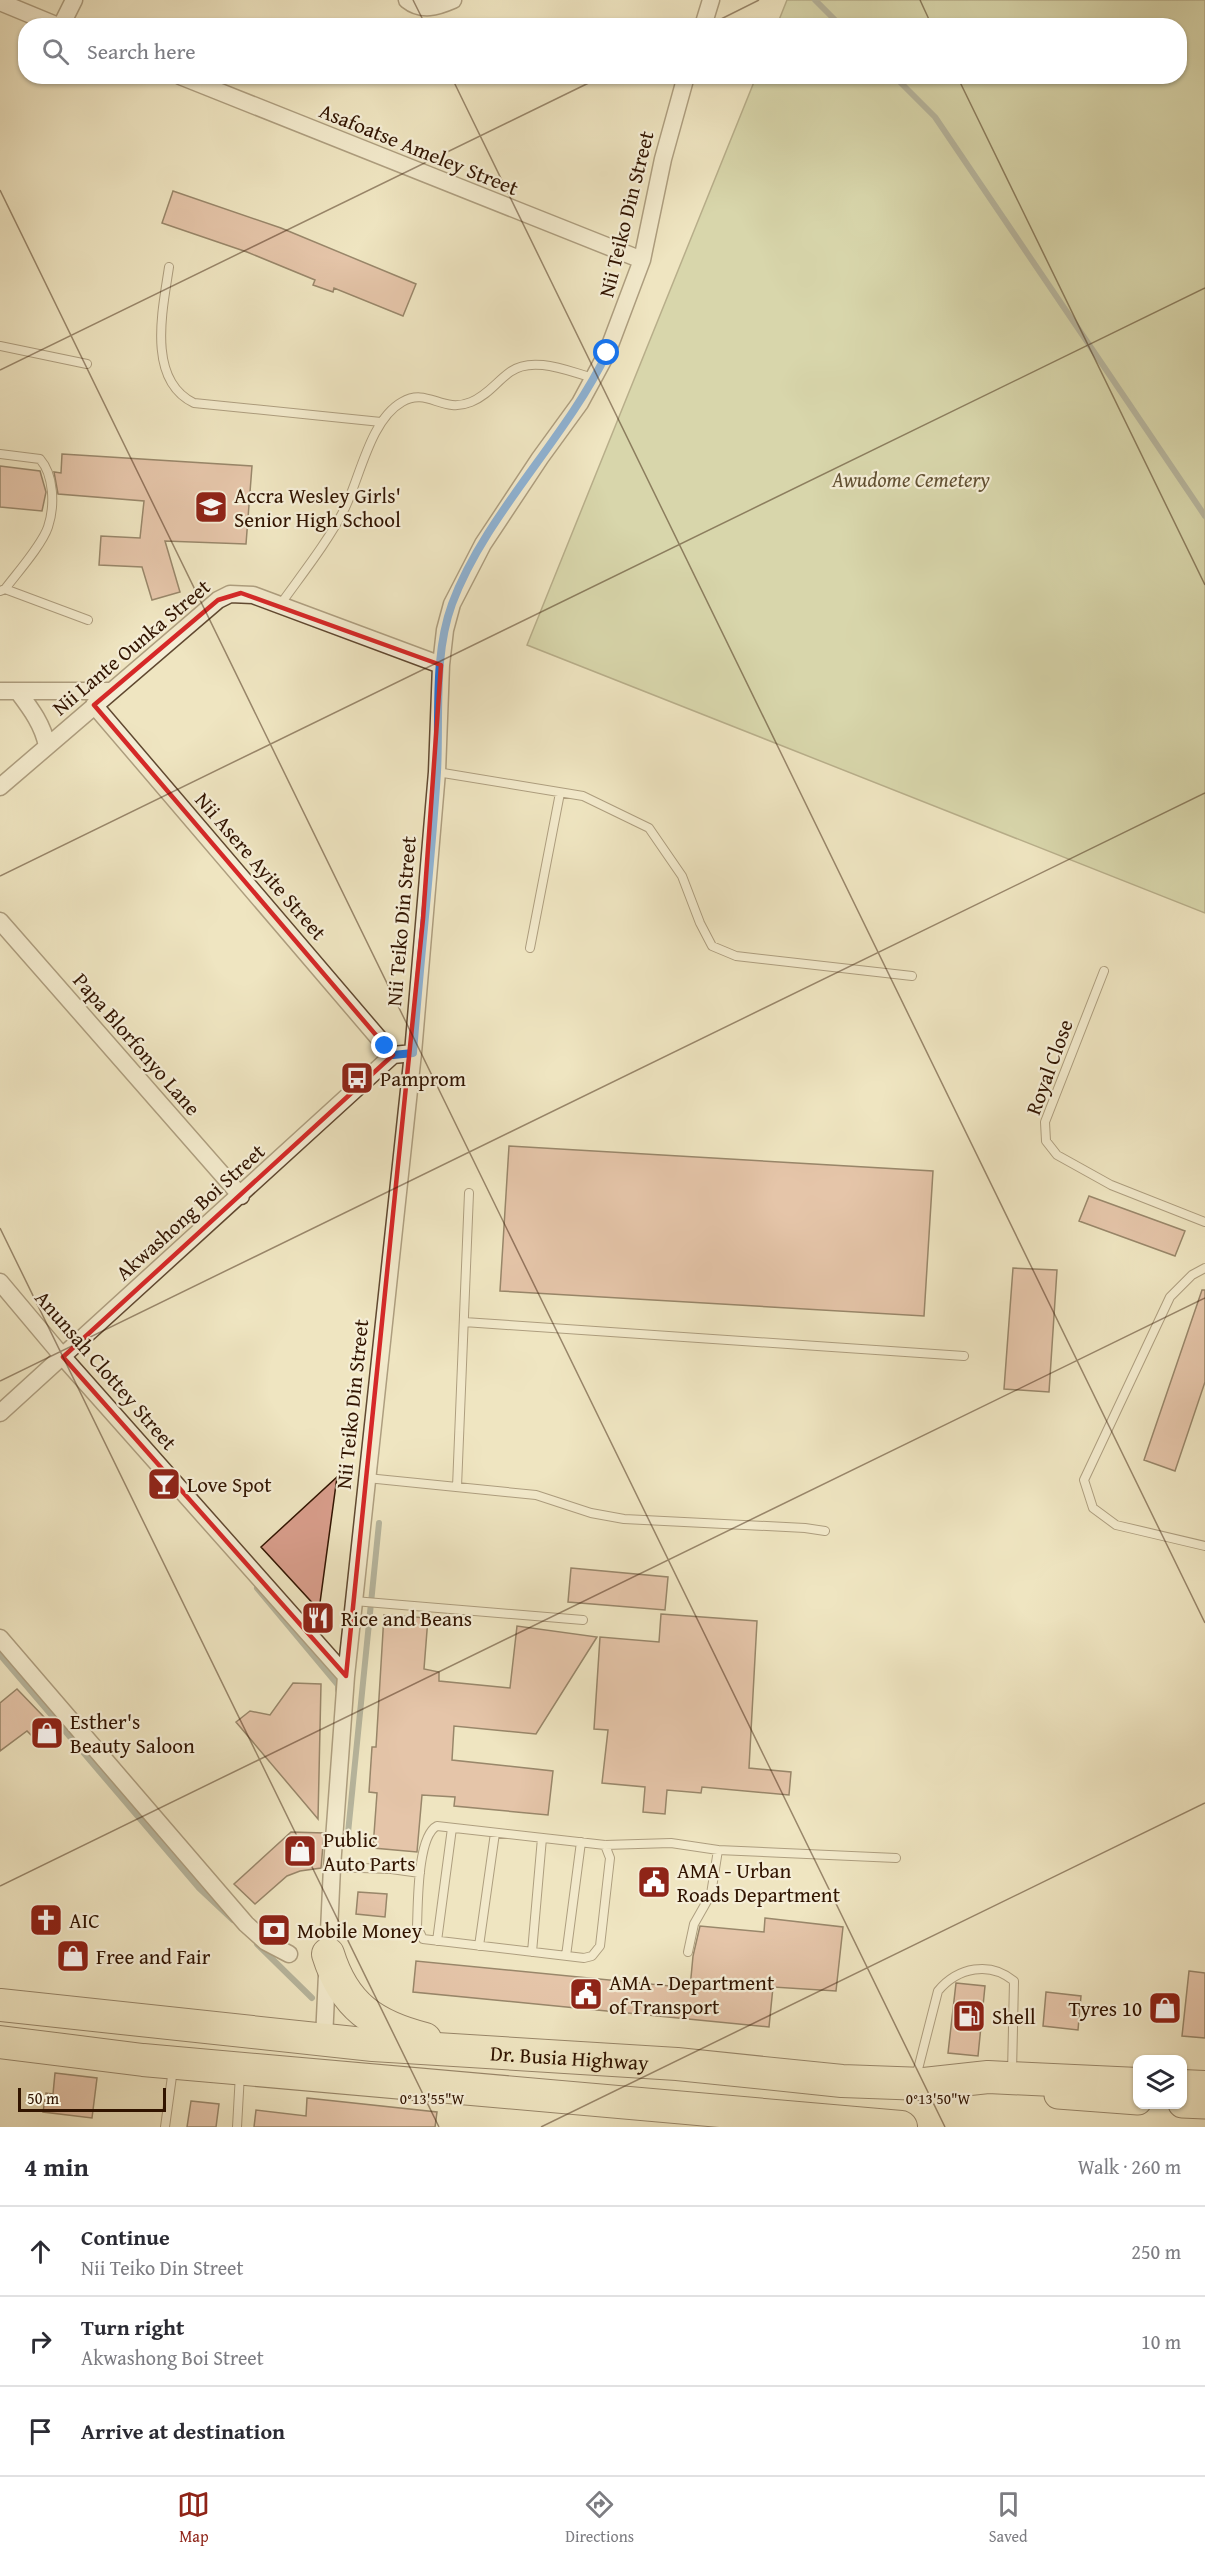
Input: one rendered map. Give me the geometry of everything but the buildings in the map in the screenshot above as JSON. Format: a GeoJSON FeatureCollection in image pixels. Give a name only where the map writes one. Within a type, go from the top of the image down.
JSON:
{"type":"FeatureCollection","features":[{"type":"Feature","properties":{"kind":"highway"},"geometry":{"type":"LineString","coordinates":[[328,1954],[341,1988],[355,2007],[405,2034],[466,2050]]}},
{"type":"Feature","properties":{"kind":"highway","name":"Dr. Busia Highway"},"geometry":{"type":"LineString","coordinates":[[0,2005],[373,2045],[677,2064],[842,2081],[920,2083],[988,2077],[1013,2078],[1131,2095]]}},
{"type":"Feature","properties":{"kind":"highway","name":"Dr. Busia Highway"},"geometry":{"type":"LineString","coordinates":[[0,2042],[174,2063],[886,2126]]}},
{"type":"Feature","properties":{"kind":"highway"},"geometry":{"type":"LineString","coordinates":[[81,2051],[164,2046],[288,2053],[320,2057],[334,2063],[346,2077]]}},
{"type":"Feature","properties":{"kind":"main road"},"geometry":{"type":"LineString","coordinates":[[920,2083],[1131,2095]]}},
{"type":"Feature","properties":{"kind":"street"},"geometry":{"type":"LineString","coordinates":[[64,18],[74,0]]}},
{"type":"Feature","properties":{"kind":"street"},"geometry":{"type":"LineString","coordinates":[[407,0],[421,8],[434,7],[453,0]]}},
{"type":"Feature","properties":{"kind":"street"},"geometry":{"type":"LineString","coordinates":[[705,18],[711,0]]}},
{"type":"Feature","properties":{"kind":"street"},"geometry":{"type":"LineString","coordinates":[[0,2],[39,18]]}},
{"type":"Feature","properties":{"kind":"street","name":"Asafoatse Ameley Street"},"geometry":{"type":"LineString","coordinates":[[200,84],[642,260]]}},
{"type":"Feature","properties":{"kind":"street","name":"Nii Teiko Din Street"},"geometry":{"type":"LineString","coordinates":[[324,2038],[332,1867],[346,1676],[413,1053],[437,772],[441,665],[452,604],[483,544],[595,378],[623,315],[642,260],[663,159],[684,84]]}},
{"type":"Feature","properties":{"kind":"street","name":"Nii Lante Ounka Street"},"geometry":{"type":"LineString","coordinates":[[0,787],[109,691],[218,600],[241,593],[280,605],[441,665]]}},
{"type":"Feature","properties":{"kind":"street"},"geometry":{"type":"LineString","coordinates":[[0,691],[19,693],[109,691]]}},
{"type":"Feature","properties":{"kind":"street"},"geometry":{"type":"LineString","coordinates":[[19,693],[33,712],[45,735],[47,746]]}},
{"type":"Feature","properties":{"kind":"street","name":"Nii Asere Ayite Street"},"geometry":{"type":"LineString","coordinates":[[94,705],[393,1055]]}},
{"type":"Feature","properties":{"kind":"street","name":"Papa Blorfonyo Lane"},"geometry":{"type":"LineString","coordinates":[[0,921],[241,1196]]}},
{"type":"Feature","properties":{"kind":"street"},"geometry":{"type":"LineString","coordinates":[[393,1055],[413,1053]]}},
{"type":"Feature","properties":{"kind":"street","name":"Akwashong Boi Street"},"geometry":{"type":"LineString","coordinates":[[0,1413],[241,1196],[393,1055]]}},
{"type":"Feature","properties":{"kind":"street","name":"Anunsah Clottey Street"},"geometry":{"type":"LineString","coordinates":[[0,1282],[63,1357],[346,1676]]}},
{"type":"Feature","properties":{"kind":"street"},"geometry":{"type":"LineString","coordinates":[[0,1638],[246,1924],[266,1942],[289,1954]]}},
{"type":"Feature","properties":{"kind":"lane"},"geometry":{"type":"LineString","coordinates":[[169,267],[159,336],[174,384],[184,398],[194,403],[381,422]]}},
{"type":"Feature","properties":{"kind":"lane"},"geometry":{"type":"LineString","coordinates":[[0,346],[87,364]]}},
{"type":"Feature","properties":{"kind":"lane"},"geometry":{"type":"LineString","coordinates":[[280,605],[344,510],[381,422],[401,402],[416,396],[427,397],[438,404],[447,406],[468,403],[495,388],[509,372],[519,367],[549,367],[595,378]]}},
{"type":"Feature","properties":{"kind":"lane"},"geometry":{"type":"LineString","coordinates":[[0,454],[40,459],[47,468],[52,495],[48,528],[3,590],[88,620]]}},
{"type":"Feature","properties":{"kind":"lane"},"geometry":{"type":"LineString","coordinates":[[437,772],[583,796],[649,828],[682,876],[699,923],[712,946],[736,956],[912,976]]}},
{"type":"Feature","properties":{"kind":"lane"},"geometry":{"type":"LineString","coordinates":[[530,948],[560,793]]}},
{"type":"Feature","properties":{"kind":"lane","name":"Royal Close"},"geometry":{"type":"LineString","coordinates":[[1104,971],[1045,1122],[1046,1141],[1056,1155],[1090,1174],[1205,1222]]}},
{"type":"Feature","properties":{"kind":"lane"},"geometry":{"type":"LineString","coordinates":[[457,1487],[469,1193]]}},
{"type":"Feature","properties":{"kind":"lane"},"geometry":{"type":"LineString","coordinates":[[1205,1268],[1192,1275],[1170,1297],[1084,1480],[1093,1508],[1116,1525],[1205,1546]]}},
{"type":"Feature","properties":{"kind":"lane"},"geometry":{"type":"LineString","coordinates":[[464,1322],[964,1356]]}},
{"type":"Feature","properties":{"kind":"lane"},"geometry":{"type":"LineString","coordinates":[[366,1478],[536,1495],[591,1514],[624,1519],[805,1528],[825,1531]]}},
{"type":"Feature","properties":{"kind":"lane"},"geometry":{"type":"LineString","coordinates":[[354,1601],[583,1620]]}},
{"type":"Feature","properties":{"kind":"lane"},"geometry":{"type":"LineString","coordinates":[[605,1845],[610,1858],[600,1946],[592,1956],[566,1956],[423,1939],[417,1927],[420,1873],[426,1840],[431,1829],[437,1826],[605,1845],[671,1843],[718,1850],[896,1858]]}},
{"type":"Feature","properties":{"kind":"lane"},"geometry":{"type":"LineString","coordinates":[[437,1941],[452,1828]]}},
{"type":"Feature","properties":{"kind":"lane"},"geometry":{"type":"LineString","coordinates":[[479,1946],[495,1833]]}},
{"type":"Feature","properties":{"kind":"lane"},"geometry":{"type":"LineString","coordinates":[[532,1952],[542,1838]]}},
{"type":"Feature","properties":{"kind":"lane"},"geometry":{"type":"LineString","coordinates":[[566,1956],[581,1842]]}},
{"type":"Feature","properties":{"kind":"lane"},"geometry":{"type":"LineString","coordinates":[[688,1952],[694,1924],[711,1894],[718,1850]]}},
{"type":"Feature","properties":{"kind":"lane"},"geometry":{"type":"LineString","coordinates":[[332,1867],[391,1869],[420,1873]]}},
{"type":"Feature","properties":{"kind":"lane"},"geometry":{"type":"LineString","coordinates":[[920,2083],[938,1991],[946,1980],[967,1969],[1001,1970],[1014,1981],[1013,2078]]}},
{"type":"Feature","properties":{"kind":"lane"},"geometry":{"type":"LineString","coordinates":[[165,2127],[174,2063]]}},
{"type":"Feature","properties":{"kind":"lane"},"geometry":{"type":"LineString","coordinates":[[237,2127],[240,2069]]}},
{"type":"Feature","properties":{"kind":"highlighted area"},"geometry":{"type":"Polygon","coordinates":[[[241,593],[441,665],[423,919],[346,1676],[63,1357],[393,1055],[94,705],[218,600],[241,593]]]}},
{"type":"Feature","properties":{"kind":"green space","name":"Awudome Cemetery"},"geometry":{"type":"Polygon","coordinates":[[[787,0],[1205,0],[1205,913],[527,645],[753,84],[1187,84],[1187,18],[780,18],[787,0]]]}},
{"type":"Feature","properties":{"kind":"waterway"},"geometry":{"type":"LineString","coordinates":[[815,0],[833,18]]}},
{"type":"Feature","properties":{"kind":"waterway"},"geometry":{"type":"LineString","coordinates":[[902,84],[935,117],[1205,516]]}},
{"type":"Feature","properties":{"kind":"waterway"},"geometry":{"type":"LineString","coordinates":[[347,1843],[379,1523]]}},
{"type":"Feature","properties":{"kind":"waterway"},"geometry":{"type":"LineString","coordinates":[[257,1588],[338,1685],[338,1690]]}},
{"type":"Feature","properties":{"kind":"waterway"},"geometry":{"type":"LineString","coordinates":[[0,1655],[199,1888],[233,1920]]}},
{"type":"Feature","properties":{"kind":"waterway"},"geometry":{"type":"LineString","coordinates":[[257,1944],[312,1998]]}},
{"type":"Feature","properties":{"kind":"place","name":"Accra Wesley Girls' Senior High School"},"geometry":{"type":"Point","coordinates":[211,507]}},
{"type":"Feature","properties":{"kind":"place","name":"Pamprom"},"geometry":{"type":"Point","coordinates":[357,1078]}},
{"type":"Feature","properties":{"kind":"place","name":"Love Spot"},"geometry":{"type":"Point","coordinates":[164,1484]}},
{"type":"Feature","properties":{"kind":"place","name":"Rice and Beans"},"geometry":{"type":"Point","coordinates":[318,1618]}},
{"type":"Feature","properties":{"kind":"place","name":"Esther's Beauty Saloon"},"geometry":{"type":"Point","coordinates":[47,1733]}},
{"type":"Feature","properties":{"kind":"place","name":"Public Auto Parts"},"geometry":{"type":"Point","coordinates":[300,1851]}},
{"type":"Feature","properties":{"kind":"place","name":"AMA - Urban Roads Department"},"geometry":{"type":"Point","coordinates":[654,1882]}},
{"type":"Feature","properties":{"kind":"place","name":"AIC"},"geometry":{"type":"Point","coordinates":[46,1920]}},
{"type":"Feature","properties":{"kind":"place","name":"Mobile Money"},"geometry":{"type":"Point","coordinates":[274,1930]}},
{"type":"Feature","properties":{"kind":"place","name":"Free and Fair"},"geometry":{"type":"Point","coordinates":[73,1956]}},
{"type":"Feature","properties":{"kind":"place","name":"AMA - Department of Transport"},"geometry":{"type":"Point","coordinates":[586,1994]}},
{"type":"Feature","properties":{"kind":"place","name":"Tyres 10"},"geometry":{"type":"Point","coordinates":[1165,2008]}},
{"type":"Feature","properties":{"kind":"place","name":"Shell"},"geometry":{"type":"Point","coordinates":[969,2016]}},
{"type":"Feature","properties":{"kind":"route"},"geometry":{"type":"LineString","coordinates":[[385,1046],[393,1055],[413,1053],[437,772],[441,665],[445,630],[452,604],[483,544],[540,458],[580,404],[607,353]]}}]}
